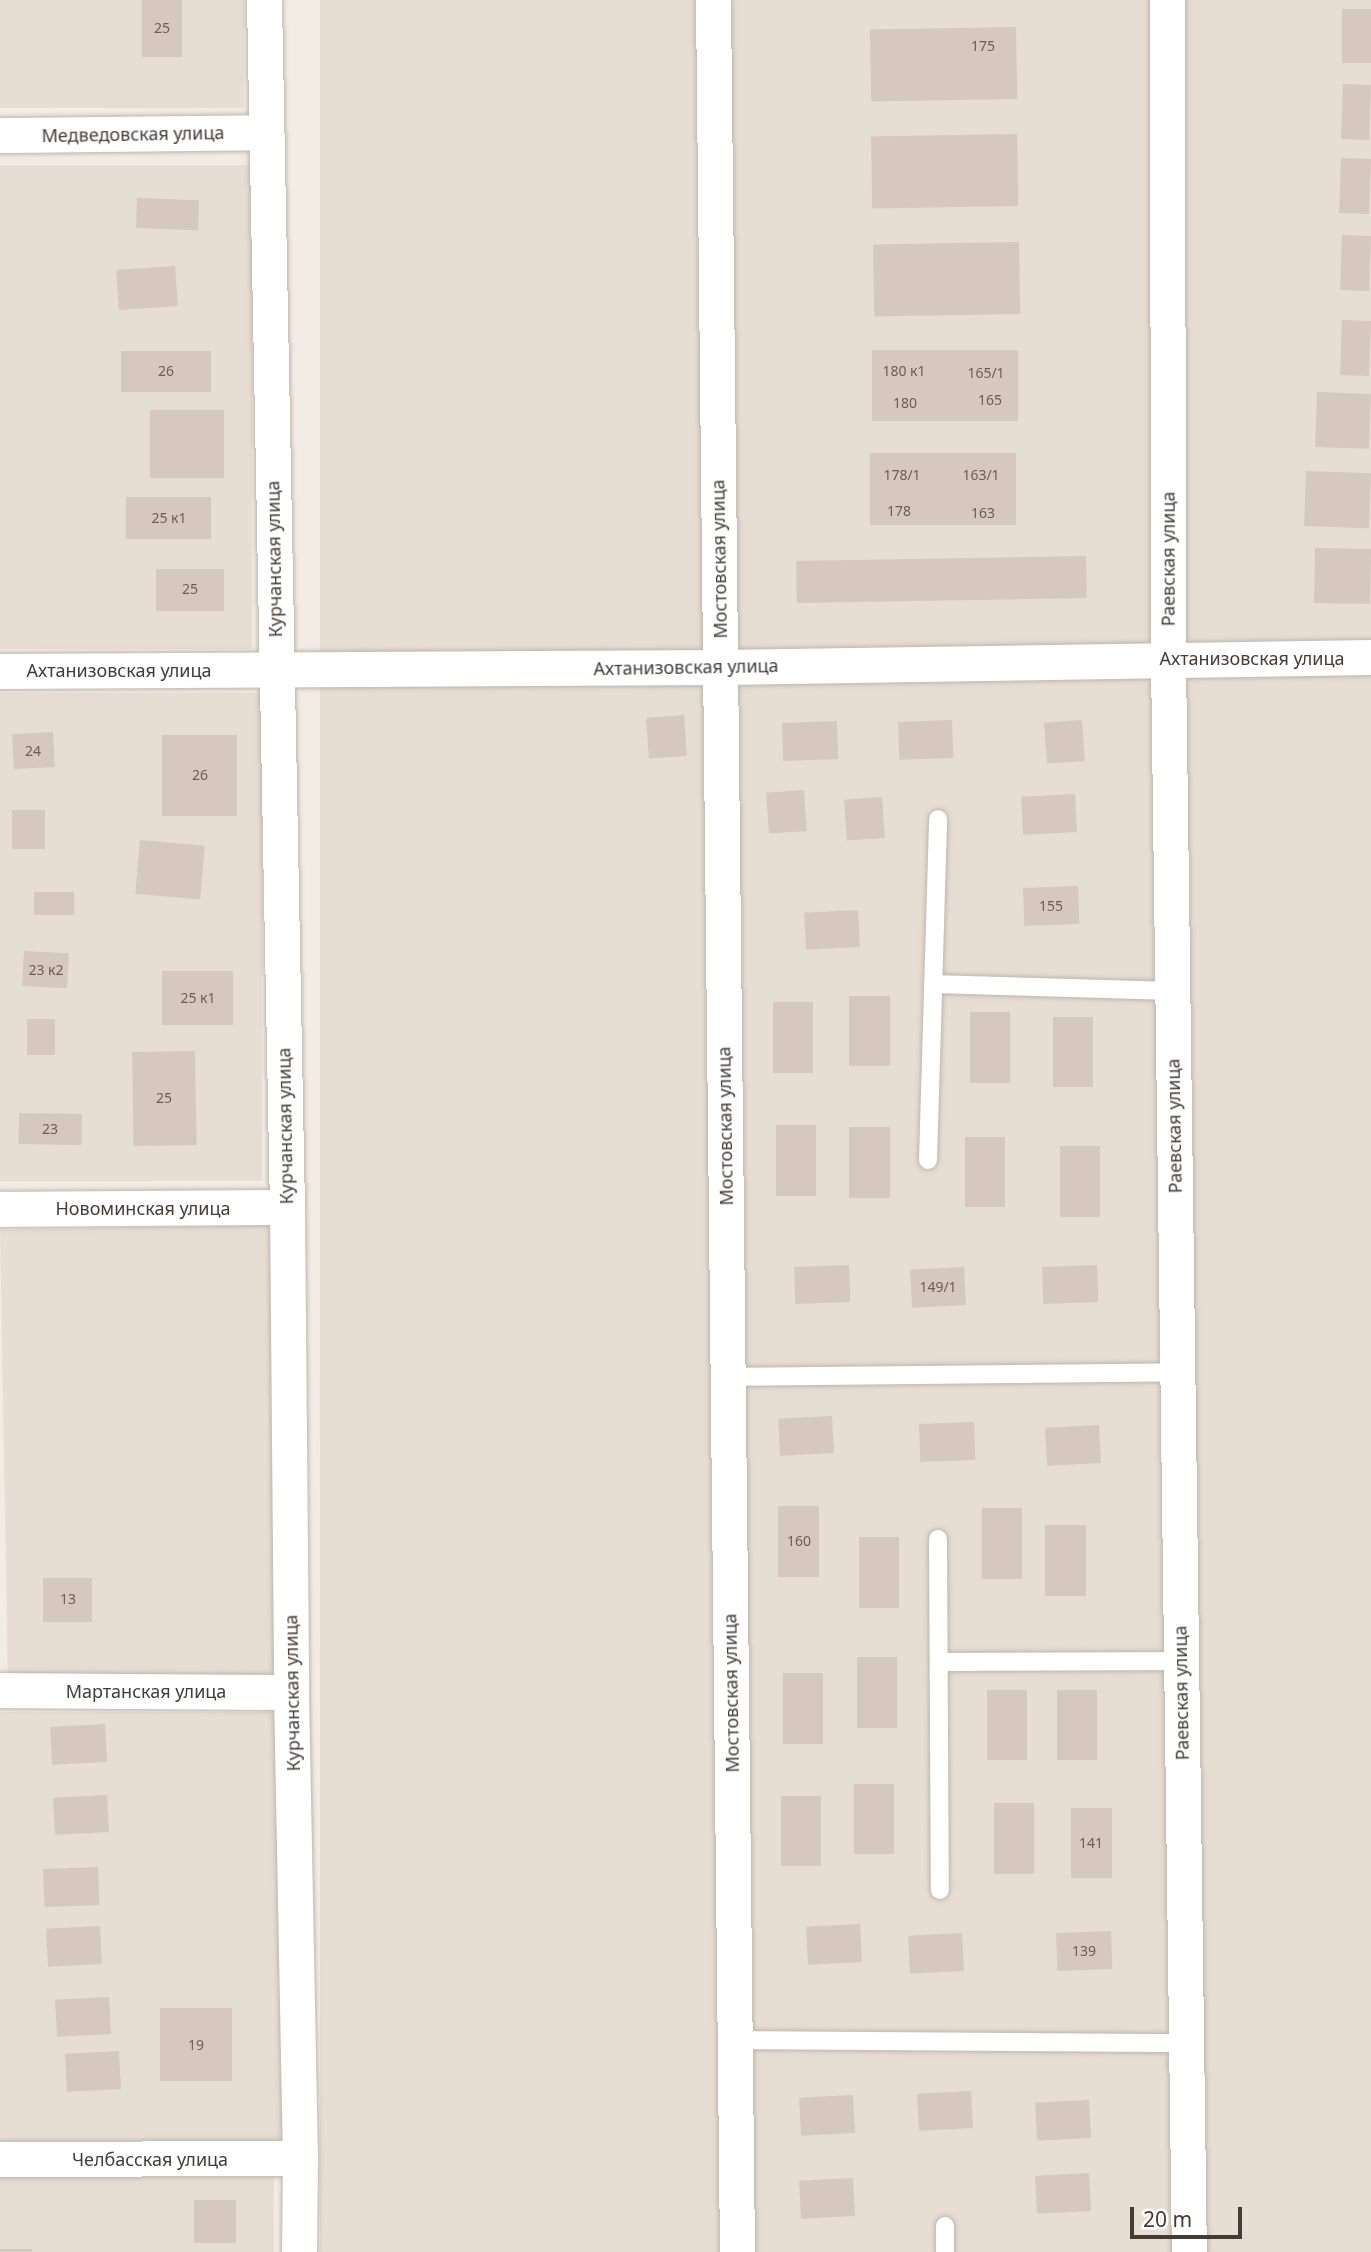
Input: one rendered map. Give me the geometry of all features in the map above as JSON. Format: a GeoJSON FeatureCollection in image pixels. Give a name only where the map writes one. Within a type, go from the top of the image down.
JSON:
{"type":"FeatureCollection","features":[{"type":"Feature","properties":{"kind":"street","name":"Курчанская улица"},"geometry":{"type":"LineString","coordinates":[[264,0],[287,1207],[299,2252]]}},
{"type":"Feature","properties":{"kind":"street","name":"Мостовская улица"},"geometry":{"type":"LineString","coordinates":[[713,0],[737,2252]]}},
{"type":"Feature","properties":{"kind":"street","name":"Раевская улица"},"geometry":{"type":"LineString","coordinates":[[1167,0],[1168,658],[1189,2252]]}},
{"type":"Feature","properties":{"kind":"street","name":"Медведовская улица"},"geometry":{"type":"LineString","coordinates":[[0,135],[266,132]]}},
{"type":"Feature","properties":{"kind":"street","name":"Ахтанизовская улица"},"geometry":{"type":"LineString","coordinates":[[0,671],[720,667],[1168,658],[1371,657]]}},
{"type":"Feature","properties":{"kind":"street","name":"Новоминская улица"},"geometry":{"type":"LineString","coordinates":[[0,1209],[287,1207]]}},
{"type":"Feature","properties":{"kind":"street","name":"Мартанская улица"},"geometry":{"type":"LineString","coordinates":[[0,1690],[291,1692]]}},
{"type":"Feature","properties":{"kind":"street","name":"Челбасская улица"},"geometry":{"type":"LineString","coordinates":[[0,2159],[300,2158]]}},
{"type":"Feature","properties":{"kind":"lane"},"geometry":{"type":"LineString","coordinates":[[928,1160],[938,819]]}},
{"type":"Feature","properties":{"kind":"lane"},"geometry":{"type":"LineString","coordinates":[[933,984],[1172,990]]}},
{"type":"Feature","properties":{"kind":"lane"},"geometry":{"type":"LineString","coordinates":[[728,1377],[1177,1372]]}},
{"type":"Feature","properties":{"kind":"lane"},"geometry":{"type":"LineString","coordinates":[[938,1539],[940,1890]]}},
{"type":"Feature","properties":{"kind":"lane"},"geometry":{"type":"LineString","coordinates":[[939,1662],[1181,1661]]}},
{"type":"Feature","properties":{"kind":"lane"},"geometry":{"type":"LineString","coordinates":[[735,2040],[1186,2043]]}},
{"type":"Feature","properties":{"kind":"lane"},"geometry":{"type":"LineString","coordinates":[[945,2227],[945,2252]]}},
{"type":"Feature","properties":{"kind":"shaded area"},"geometry":{"type":"Polygon","coordinates":[[[0,0],[244,0],[244,108],[0,108],[0,0]]]}},
{"type":"Feature","properties":{"kind":"shaded area"},"geometry":{"type":"Polygon","coordinates":[[[320,0],[1371,0],[1371,2252],[320,2252],[320,0]]]}},
{"type":"Feature","properties":{"kind":"shaded area"},"geometry":{"type":"Polygon","coordinates":[[[0,165],[252,165],[252,649],[0,649],[0,165]]]}},
{"type":"Feature","properties":{"kind":"shaded area"},"geometry":{"type":"Polygon","coordinates":[[[0,693],[262,693],[262,1181],[0,1181],[0,693]]]}},
{"type":"Feature","properties":{"kind":"shaded area"},"geometry":{"type":"Polygon","coordinates":[[[272,1225],[280,1674],[8,1679],[0,1230],[272,1225]]]}},
{"type":"Feature","properties":{"kind":"shaded area"},"geometry":{"type":"Polygon","coordinates":[[[0,1712],[282,1712],[282,2141],[0,2141],[0,1712]]]}},
{"type":"Feature","properties":{"kind":"shaded area"},"geometry":{"type":"Polygon","coordinates":[[[0,2172],[274,2172],[274,2252],[0,2252],[0,2172]]]}},
{"type":"Feature","properties":{"kind":"building"},"geometry":{"type":"Polygon","coordinates":[[[142,0],[182,0],[182,57],[142,57],[142,0]]]}},
{"type":"Feature","properties":{"kind":"building"},"geometry":{"type":"Polygon","coordinates":[[[1342,9],[1371,9],[1371,63],[1342,63],[1342,9]]]}},
{"type":"Feature","properties":{"kind":"building"},"geometry":{"type":"Polygon","coordinates":[[[1016,27],[1017,99],[871,102],[870,30],[1016,27]]]}},
{"type":"Feature","properties":{"kind":"building"},"geometry":{"type":"Polygon","coordinates":[[[1343,84],[1371,85],[1369,140],[1341,139],[1343,84]]]}},
{"type":"Feature","properties":{"kind":"building"},"geometry":{"type":"Polygon","coordinates":[[[1017,134],[1018,206],[872,209],[871,137],[1017,134]]]}},
{"type":"Feature","properties":{"kind":"building"},"geometry":{"type":"Polygon","coordinates":[[[1341,158],[1371,159],[1369,214],[1339,213],[1341,158]]]}},
{"type":"Feature","properties":{"kind":"building"},"geometry":{"type":"Polygon","coordinates":[[[137,198],[199,200],[198,230],[136,228],[137,198]]]}},
{"type":"Feature","properties":{"kind":"building"},"geometry":{"type":"Polygon","coordinates":[[[1342,235],[1371,236],[1369,291],[1340,290],[1342,235]]]}},
{"type":"Feature","properties":{"kind":"building"},"geometry":{"type":"Polygon","coordinates":[[[1019,242],[1020,314],[874,317],[873,245],[1019,242]]]}},
{"type":"Feature","properties":{"kind":"building"},"geometry":{"type":"Polygon","coordinates":[[[175,266],[178,306],[119,310],[116,270],[175,266]]]}},
{"type":"Feature","properties":{"kind":"building"},"geometry":{"type":"Polygon","coordinates":[[[1342,320],[1371,321],[1369,376],[1340,375],[1342,320]]]}},
{"type":"Feature","properties":{"kind":"building"},"geometry":{"type":"Polygon","coordinates":[[[872,350],[1018,350],[1018,421],[872,421],[872,350]]]}},
{"type":"Feature","properties":{"kind":"building"},"geometry":{"type":"Polygon","coordinates":[[[121,351],[211,351],[211,392],[121,392],[121,351]]]}},
{"type":"Feature","properties":{"kind":"building"},"geometry":{"type":"Polygon","coordinates":[[[1317,392],[1371,394],[1369,449],[1315,447],[1317,392]]]}},
{"type":"Feature","properties":{"kind":"building"},"geometry":{"type":"Polygon","coordinates":[[[150,410],[224,410],[224,478],[150,478],[150,410]]]}},
{"type":"Feature","properties":{"kind":"building"},"geometry":{"type":"Polygon","coordinates":[[[870,453],[1016,453],[1016,525],[870,525],[870,453]]]}},
{"type":"Feature","properties":{"kind":"building"},"geometry":{"type":"Polygon","coordinates":[[[1306,471],[1371,473],[1369,528],[1304,526],[1306,471]]]}},
{"type":"Feature","properties":{"kind":"building"},"geometry":{"type":"Polygon","coordinates":[[[126,497],[211,497],[211,539],[126,539],[126,497]]]}},
{"type":"Feature","properties":{"kind":"building"},"geometry":{"type":"Polygon","coordinates":[[[1315,548],[1371,549],[1370,604],[1314,603],[1315,548]]]}},
{"type":"Feature","properties":{"kind":"building"},"geometry":{"type":"Polygon","coordinates":[[[1086,556],[1087,598],[797,603],[796,561],[1086,556]]]}},
{"type":"Feature","properties":{"kind":"building"},"geometry":{"type":"Polygon","coordinates":[[[156,569],[224,569],[224,611],[156,611],[156,569]]]}},
{"type":"Feature","properties":{"kind":"building"},"geometry":{"type":"Polygon","coordinates":[[[684,715],[687,756],[649,759],[646,718],[684,715]]]}},
{"type":"Feature","properties":{"kind":"building"},"geometry":{"type":"Polygon","coordinates":[[[952,720],[953,758],[899,760],[898,722],[952,720]]]}},
{"type":"Feature","properties":{"kind":"building"},"geometry":{"type":"Polygon","coordinates":[[[1082,720],[1085,761],[1047,764],[1044,723],[1082,720]]]}},
{"type":"Feature","properties":{"kind":"building"},"geometry":{"type":"Polygon","coordinates":[[[837,721],[838,759],[783,761],[782,723],[837,721]]]}},
{"type":"Feature","properties":{"kind":"building"},"geometry":{"type":"Polygon","coordinates":[[[53,732],[55,767],[14,769],[12,734],[53,732]]]}},
{"type":"Feature","properties":{"kind":"building"},"geometry":{"type":"Polygon","coordinates":[[[162,735],[237,735],[237,816],[162,816],[162,735]]]}},
{"type":"Feature","properties":{"kind":"building"},"geometry":{"type":"Polygon","coordinates":[[[804,790],[807,831],[769,834],[766,793],[804,790]]]}},
{"type":"Feature","properties":{"kind":"building"},"geometry":{"type":"Polygon","coordinates":[[[1075,794],[1077,832],[1023,835],[1021,797],[1075,794]]]}},
{"type":"Feature","properties":{"kind":"building"},"geometry":{"type":"Polygon","coordinates":[[[882,797],[885,838],[847,841],[844,800],[882,797]]]}},
{"type":"Feature","properties":{"kind":"building"},"geometry":{"type":"Polygon","coordinates":[[[12,810],[45,810],[45,849],[12,849],[12,810]]]}},
{"type":"Feature","properties":{"kind":"building"},"geometry":{"type":"Polygon","coordinates":[[[140,840],[205,846],[200,899],[135,894],[140,840]]]}},
{"type":"Feature","properties":{"kind":"building"},"geometry":{"type":"Polygon","coordinates":[[[1078,886],[1079,924],[1024,926],[1023,888],[1078,886]]]}},
{"type":"Feature","properties":{"kind":"building"},"geometry":{"type":"Polygon","coordinates":[[[34,892],[74,892],[74,915],[34,915],[34,892]]]}},
{"type":"Feature","properties":{"kind":"building"},"geometry":{"type":"Polygon","coordinates":[[[858,910],[860,947],[806,950],[804,913],[858,910]]]}},
{"type":"Feature","properties":{"kind":"building"},"geometry":{"type":"Polygon","coordinates":[[[24,951],[69,953],[67,988],[22,986],[24,951]]]}},
{"type":"Feature","properties":{"kind":"building"},"geometry":{"type":"Polygon","coordinates":[[[162,971],[233,971],[233,1025],[162,1025],[162,971]]]}},
{"type":"Feature","properties":{"kind":"building"},"geometry":{"type":"Polygon","coordinates":[[[849,996],[890,996],[890,1066],[849,1066],[849,996]]]}},
{"type":"Feature","properties":{"kind":"building"},"geometry":{"type":"Polygon","coordinates":[[[773,1002],[813,1002],[813,1073],[773,1073],[773,1002]]]}},
{"type":"Feature","properties":{"kind":"building"},"geometry":{"type":"Polygon","coordinates":[[[970,1012],[1010,1012],[1010,1083],[970,1083],[970,1012]]]}},
{"type":"Feature","properties":{"kind":"building"},"geometry":{"type":"Polygon","coordinates":[[[1053,1017],[1093,1017],[1093,1087],[1053,1087],[1053,1017]]]}},
{"type":"Feature","properties":{"kind":"building"},"geometry":{"type":"Polygon","coordinates":[[[27,1019],[55,1019],[55,1055],[27,1055],[27,1019]]]}},
{"type":"Feature","properties":{"kind":"building"},"geometry":{"type":"Polygon","coordinates":[[[195,1051],[197,1145],[134,1146],[132,1052],[195,1051]]]}},
{"type":"Feature","properties":{"kind":"building"},"geometry":{"type":"Polygon","coordinates":[[[19,1113],[82,1114],[81,1145],[18,1144],[19,1113]]]}},
{"type":"Feature","properties":{"kind":"building"},"geometry":{"type":"Polygon","coordinates":[[[776,1125],[816,1125],[816,1196],[776,1196],[776,1125]]]}},
{"type":"Feature","properties":{"kind":"building"},"geometry":{"type":"Polygon","coordinates":[[[849,1127],[890,1127],[890,1198],[849,1198],[849,1127]]]}},
{"type":"Feature","properties":{"kind":"building"},"geometry":{"type":"Polygon","coordinates":[[[965,1137],[1005,1137],[1005,1207],[965,1207],[965,1137]]]}},
{"type":"Feature","properties":{"kind":"building"},"geometry":{"type":"Polygon","coordinates":[[[1060,1146],[1100,1146],[1100,1217],[1060,1217],[1060,1146]]]}},
{"type":"Feature","properties":{"kind":"building"},"geometry":{"type":"Polygon","coordinates":[[[849,1265],[850,1302],[795,1304],[794,1267],[849,1265]]]}},
{"type":"Feature","properties":{"kind":"building"},"geometry":{"type":"Polygon","coordinates":[[[1097,1265],[1098,1302],[1043,1304],[1042,1267],[1097,1265]]]}},
{"type":"Feature","properties":{"kind":"building"},"geometry":{"type":"Polygon","coordinates":[[[964,1267],[966,1305],[912,1308],[910,1270],[964,1267]]]}},
{"type":"Feature","properties":{"kind":"building"},"geometry":{"type":"Polygon","coordinates":[[[832,1416],[834,1453],[780,1456],[778,1419],[832,1416]]]}},
{"type":"Feature","properties":{"kind":"building"},"geometry":{"type":"Polygon","coordinates":[[[974,1422],[975,1460],[920,1462],[919,1424],[974,1422]]]}},
{"type":"Feature","properties":{"kind":"building"},"geometry":{"type":"Polygon","coordinates":[[[1099,1425],[1101,1463],[1047,1466],[1045,1428],[1099,1425]]]}},
{"type":"Feature","properties":{"kind":"building"},"geometry":{"type":"Polygon","coordinates":[[[778,1506],[819,1506],[819,1577],[778,1577],[778,1506]]]}},
{"type":"Feature","properties":{"kind":"building"},"geometry":{"type":"Polygon","coordinates":[[[982,1508],[1022,1508],[1022,1579],[982,1579],[982,1508]]]}},
{"type":"Feature","properties":{"kind":"building"},"geometry":{"type":"Polygon","coordinates":[[[1045,1525],[1086,1525],[1086,1596],[1045,1596],[1045,1525]]]}},
{"type":"Feature","properties":{"kind":"building"},"geometry":{"type":"Polygon","coordinates":[[[859,1537],[899,1537],[899,1608],[859,1608],[859,1537]]]}},
{"type":"Feature","properties":{"kind":"building"},"geometry":{"type":"Polygon","coordinates":[[[43,1578],[92,1578],[92,1622],[43,1622],[43,1578]]]}},
{"type":"Feature","properties":{"kind":"building"},"geometry":{"type":"Polygon","coordinates":[[[857,1657],[897,1657],[897,1728],[857,1728],[857,1657]]]}},
{"type":"Feature","properties":{"kind":"building"},"geometry":{"type":"Polygon","coordinates":[[[783,1673],[823,1673],[823,1744],[783,1744],[783,1673]]]}},
{"type":"Feature","properties":{"kind":"building"},"geometry":{"type":"Polygon","coordinates":[[[987,1690],[1027,1690],[1027,1760],[987,1760],[987,1690]]]}},
{"type":"Feature","properties":{"kind":"building"},"geometry":{"type":"Polygon","coordinates":[[[1057,1690],[1097,1690],[1097,1760],[1057,1760],[1057,1690]]]}},
{"type":"Feature","properties":{"kind":"building"},"geometry":{"type":"Polygon","coordinates":[[[105,1724],[107,1762],[52,1765],[50,1727],[105,1724]]]}},
{"type":"Feature","properties":{"kind":"building"},"geometry":{"type":"Polygon","coordinates":[[[854,1784],[894,1784],[894,1854],[854,1854],[854,1784]]]}},
{"type":"Feature","properties":{"kind":"building"},"geometry":{"type":"Polygon","coordinates":[[[107,1795],[109,1832],[55,1835],[53,1798],[107,1795]]]}},
{"type":"Feature","properties":{"kind":"building"},"geometry":{"type":"Polygon","coordinates":[[[781,1796],[821,1796],[821,1866],[781,1866],[781,1796]]]}},
{"type":"Feature","properties":{"kind":"building"},"geometry":{"type":"Polygon","coordinates":[[[994,1803],[1034,1803],[1034,1874],[994,1874],[994,1803]]]}},
{"type":"Feature","properties":{"kind":"building"},"geometry":{"type":"Polygon","coordinates":[[[1071,1808],[1112,1808],[1112,1878],[1071,1878],[1071,1808]]]}},
{"type":"Feature","properties":{"kind":"building"},"geometry":{"type":"Polygon","coordinates":[[[98,1867],[99,1905],[44,1907],[43,1869],[98,1867]]]}},
{"type":"Feature","properties":{"kind":"building"},"geometry":{"type":"Polygon","coordinates":[[[860,1924],[862,1962],[808,1965],[806,1927],[860,1924]]]}},
{"type":"Feature","properties":{"kind":"building"},"geometry":{"type":"Polygon","coordinates":[[[100,1926],[102,1964],[48,1967],[46,1929],[100,1926]]]}},
{"type":"Feature","properties":{"kind":"building"},"geometry":{"type":"Polygon","coordinates":[[[1111,1931],[1112,1969],[1057,1971],[1056,1933],[1111,1931]]]}},
{"type":"Feature","properties":{"kind":"building"},"geometry":{"type":"Polygon","coordinates":[[[962,1933],[964,1971],[910,1974],[908,1936],[962,1933]]]}},
{"type":"Feature","properties":{"kind":"building"},"geometry":{"type":"Polygon","coordinates":[[[109,1997],[111,2034],[57,2037],[55,2000],[109,1997]]]}},
{"type":"Feature","properties":{"kind":"building"},"geometry":{"type":"Polygon","coordinates":[[[160,2008],[232,2008],[232,2081],[160,2081],[160,2008]]]}},
{"type":"Feature","properties":{"kind":"building"},"geometry":{"type":"Polygon","coordinates":[[[119,2051],[121,2089],[67,2092],[65,2054],[119,2051]]]}},
{"type":"Feature","properties":{"kind":"building"},"geometry":{"type":"Polygon","coordinates":[[[971,2091],[973,2128],[919,2131],[917,2094],[971,2091]]]}},
{"type":"Feature","properties":{"kind":"building"},"geometry":{"type":"Polygon","coordinates":[[[853,2095],[855,2133],[801,2136],[799,2098],[853,2095]]]}},
{"type":"Feature","properties":{"kind":"building"},"geometry":{"type":"Polygon","coordinates":[[[1089,2100],[1091,2138],[1037,2141],[1035,2103],[1089,2100]]]}},
{"type":"Feature","properties":{"kind":"building"},"geometry":{"type":"Polygon","coordinates":[[[1089,2173],[1091,2211],[1037,2214],[1035,2176],[1089,2173]]]}},
{"type":"Feature","properties":{"kind":"building"},"geometry":{"type":"Polygon","coordinates":[[[853,2178],[855,2216],[801,2219],[799,2181],[853,2178]]]}},
{"type":"Feature","properties":{"kind":"building"},"geometry":{"type":"Polygon","coordinates":[[[194,2200],[236,2200],[236,2243],[194,2243],[194,2200]]]}},
{"type":"Feature","properties":{"kind":"building"},"geometry":{"type":"Polygon","coordinates":[[[0,2249],[32,2249],[32,2252],[0,2252],[0,2249]]]}}]}
